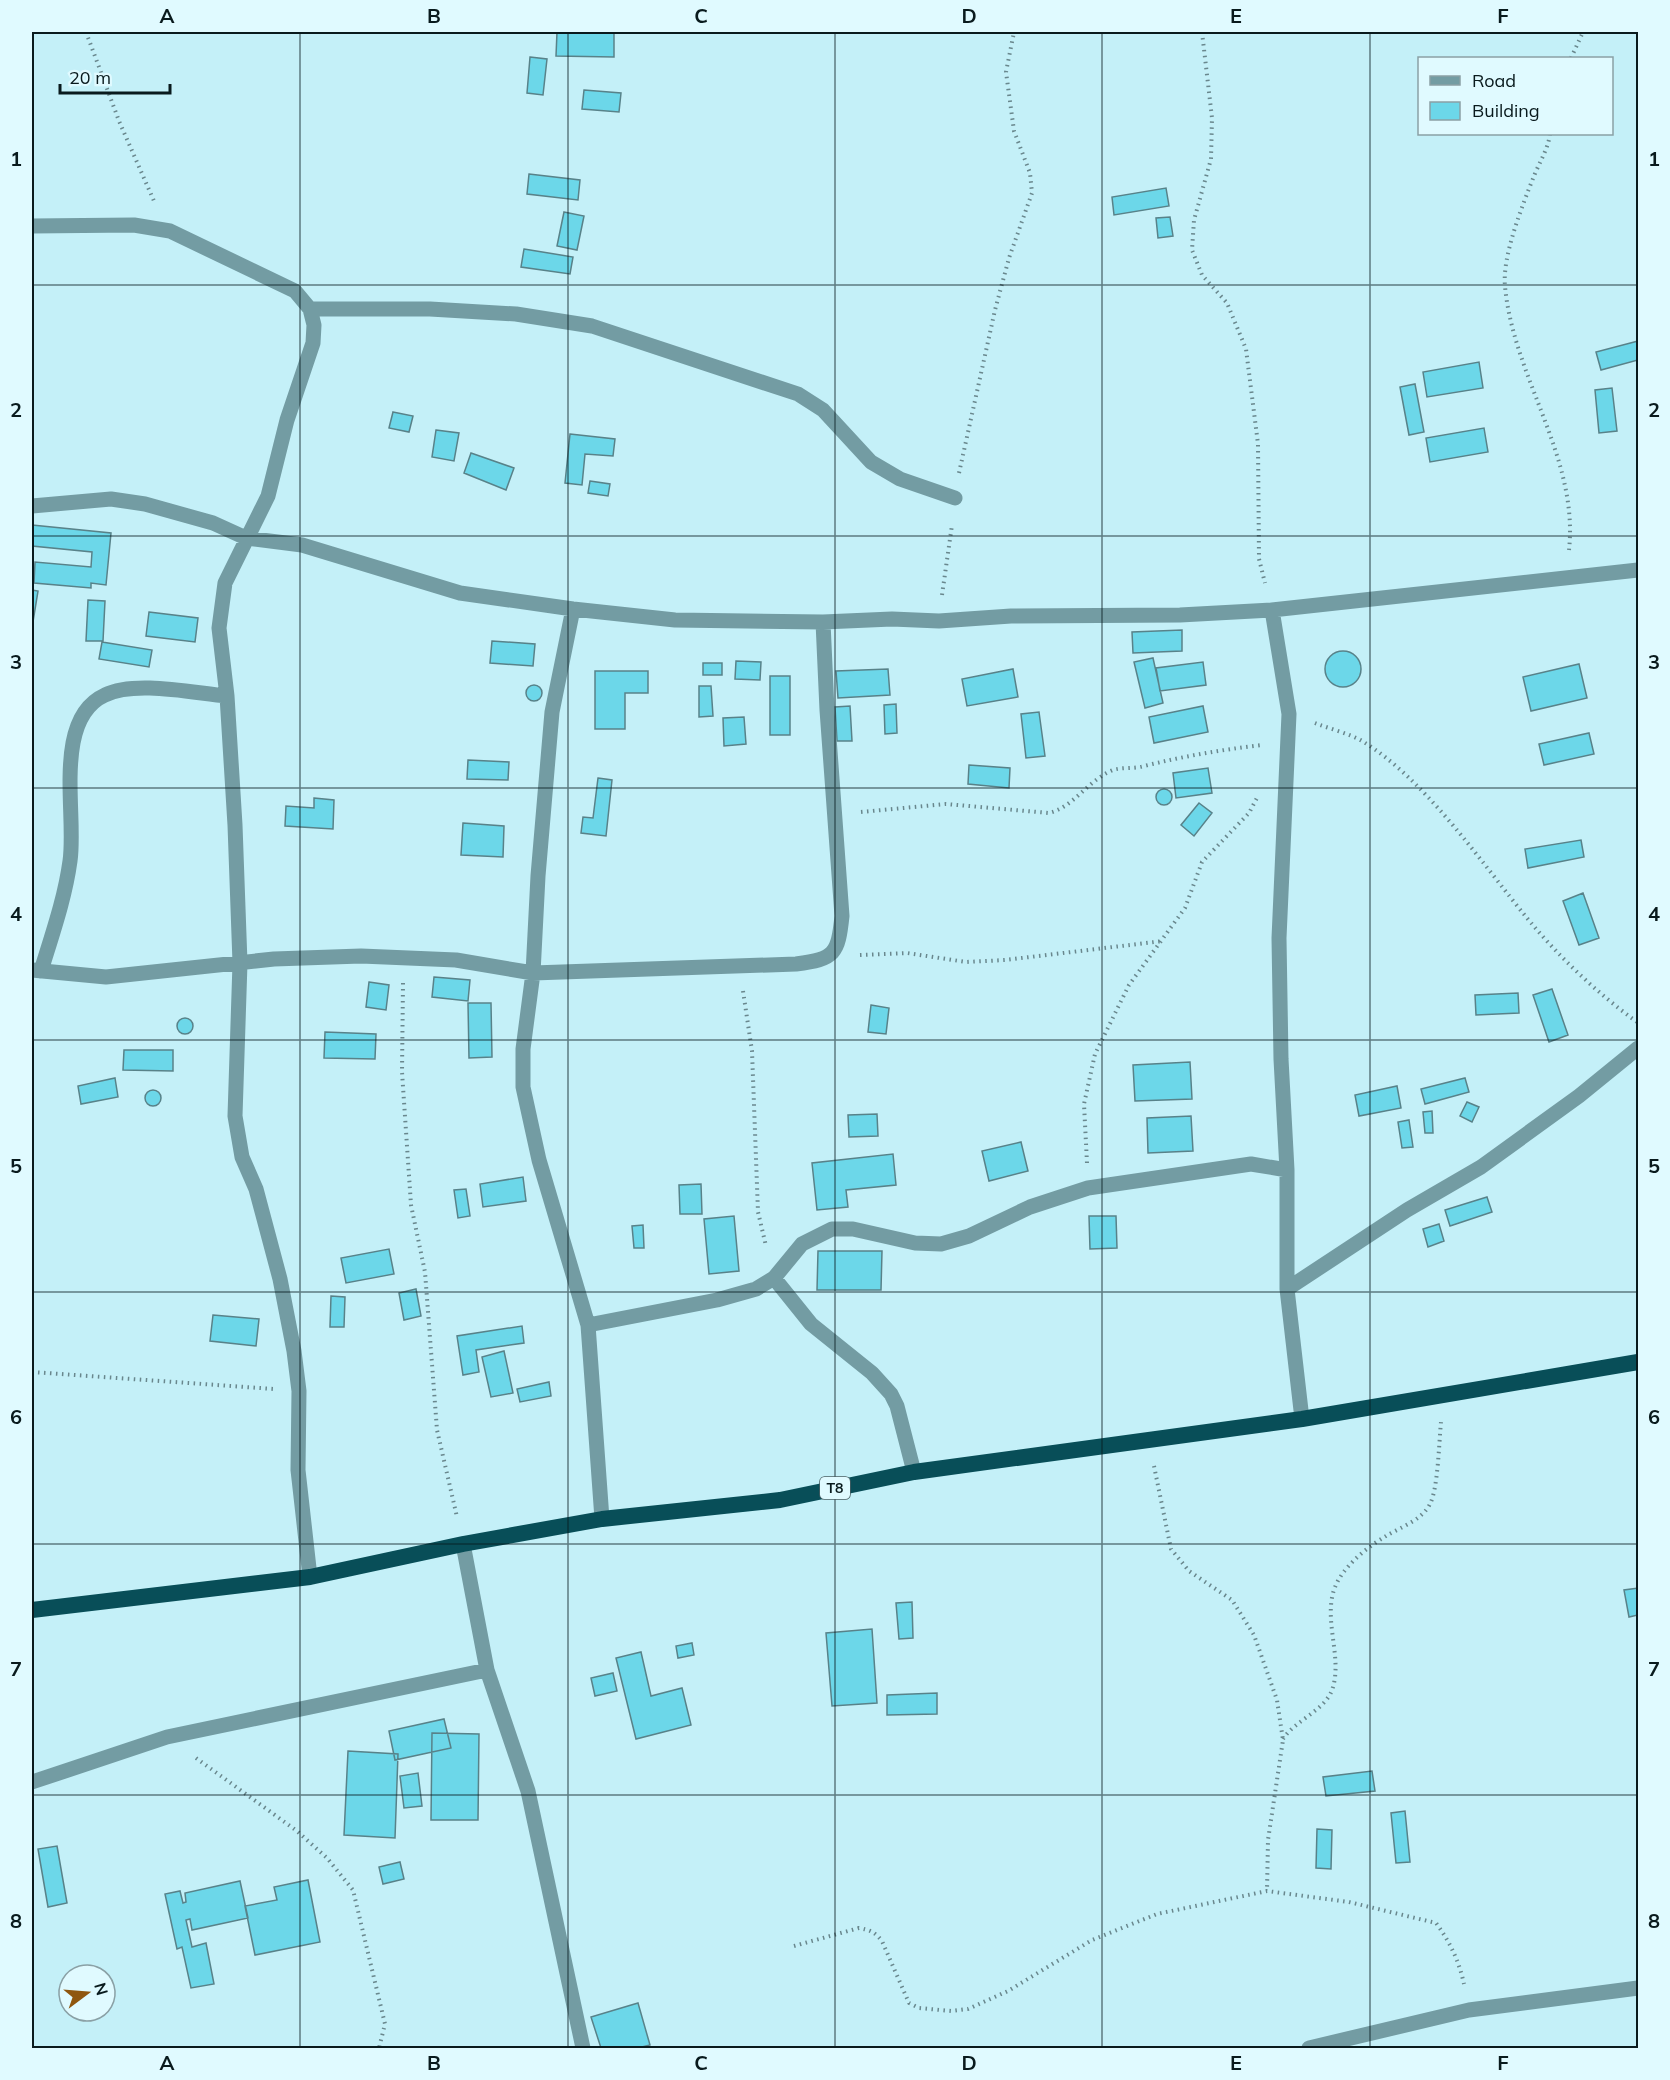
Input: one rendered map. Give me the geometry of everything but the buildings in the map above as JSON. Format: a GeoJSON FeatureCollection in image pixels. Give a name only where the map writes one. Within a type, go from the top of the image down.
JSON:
{"type":"FeatureCollection","features":[{"type":"Feature","properties":{"kind":"highway","name":"T8"},"geometry":{"type":"LineString","coordinates":[[32,1610],[310,1577],[463,1544],[602,1519],[780,1500],[914,1472],[1150,1442],[1302,1419],[1638,1362]]}},
{"type":"Feature","properties":{"kind":"street"},"geometry":{"type":"LineString","coordinates":[[32,226],[134,225],[170,231],[295,291],[310,309],[314,325],[313,343],[287,420],[268,496],[225,583],[219,628],[227,696],[240,963],[235,1116],[242,1157],[256,1189],[280,1279],[294,1351],[299,1390],[298,1470],[310,1577]]}},
{"type":"Feature","properties":{"kind":"street"},"geometry":{"type":"LineString","coordinates":[[310,309],[351,311],[392,307],[441,309],[516,314],[592,326],[798,394],[823,410],[871,462],[900,479],[955,498]]}},
{"type":"Feature","properties":{"kind":"street"},"geometry":{"type":"LineString","coordinates":[[32,506],[111,499],[145,504],[213,523],[246,538],[302,545],[460,592],[573,609],[675,620],[823,622],[892,619],[939,621],[1011,615],[1180,615],[1272,610],[1399,594],[1638,570]]}},
{"type":"Feature","properties":{"kind":"street"},"geometry":{"type":"LineString","coordinates":[[573,609],[552,712],[538,876],[533,972],[523,1049],[523,1087],[539,1160],[588,1325],[602,1519]]}},
{"type":"Feature","properties":{"kind":"street"},"geometry":{"type":"LineString","coordinates":[[1272,610],[1289,714],[1279,938],[1281,1059],[1287,1170],[1287,1289],[1302,1419]]}},
{"type":"Feature","properties":{"kind":"street"},"geometry":{"type":"LineString","coordinates":[[227,696],[128,688],[105,694],[90,704],[76,726],[70,770],[71,859],[62,902],[36,971],[106,977],[274,958],[404,957],[456,960],[533,972],[796,964],[828,957],[838,946],[842,916],[823,622]]}},
{"type":"Feature","properties":{"kind":"street"},"geometry":{"type":"LineString","coordinates":[[1287,1289],[1407,1210],[1481,1167],[1579,1096],[1638,1047]]}},
{"type":"Feature","properties":{"kind":"street"},"geometry":{"type":"LineString","coordinates":[[588,1325],[717,1300],[756,1289],[774,1278],[802,1244],[832,1229],[853,1229],[915,1243],[941,1244],[969,1236],[1030,1208],[1089,1188],[1251,1164],[1287,1170]]}},
{"type":"Feature","properties":{"kind":"street"},"geometry":{"type":"LineString","coordinates":[[774,1278],[811,1324],[872,1373],[891,1394],[897,1406],[914,1472]]}},
{"type":"Feature","properties":{"kind":"street"},"geometry":{"type":"LineString","coordinates":[[463,1544],[487,1670],[528,1791],[583,2049]]}},
{"type":"Feature","properties":{"kind":"street"},"geometry":{"type":"LineString","coordinates":[[32,1782],[166,1737],[487,1670]]}},
{"type":"Feature","properties":{"kind":"street"},"geometry":{"type":"LineString","coordinates":[[1309,2049],[1469,2010],[1638,1988]]}},
{"type":"Feature","properties":{"kind":"path"},"geometry":{"type":"LineString","coordinates":[[86,32],[144,180],[170,231]]}},
{"type":"Feature","properties":{"kind":"path"},"geometry":{"type":"LineString","coordinates":[[939,621],[955,498],[966,435],[1009,258],[1032,193],[1030,173],[1014,131],[1006,72],[1014,32]]}},
{"type":"Feature","properties":{"kind":"path"},"geometry":{"type":"LineString","coordinates":[[1202,32],[1212,118],[1211,159],[1194,220],[1192,250],[1202,275],[1227,303],[1246,349],[1258,444],[1259,559],[1272,610]]}},
{"type":"Feature","properties":{"kind":"path"},"geometry":{"type":"LineString","coordinates":[[1571,57],[1582,32]]}},
{"type":"Feature","properties":{"kind":"path"},"geometry":{"type":"LineString","coordinates":[[1550,135],[1548,146],[1534,177],[1510,250],[1504,282],[1521,362],[1540,410],[1566,490],[1571,532],[1567,578]]}},
{"type":"Feature","properties":{"kind":"path"},"geometry":{"type":"LineString","coordinates":[[1289,714],[1361,740],[1403,771],[1478,856],[1529,921],[1604,998],[1638,1024]]}},
{"type":"Feature","properties":{"kind":"path"},"geometry":{"type":"LineString","coordinates":[[834,814],[946,804],[1049,813],[1061,810],[1092,781],[1114,770],[1141,767],[1201,752],[1287,742]]}},
{"type":"Feature","properties":{"kind":"path"},"geometry":{"type":"LineString","coordinates":[[1089,1188],[1084,1104],[1095,1053],[1129,985],[1185,908],[1202,862],[1249,813],[1259,793]]}},
{"type":"Feature","properties":{"kind":"path"},"geometry":{"type":"LineString","coordinates":[[828,957],[907,953],[966,962],[1005,960],[1163,940]]}},
{"type":"Feature","properties":{"kind":"path"},"geometry":{"type":"LineString","coordinates":[[404,957],[402,1072],[411,1205],[426,1284],[437,1430],[463,1544]]}},
{"type":"Feature","properties":{"kind":"path"},"geometry":{"type":"LineString","coordinates":[[739,967],[752,1051],[758,1212],[774,1278]]}},
{"type":"Feature","properties":{"kind":"path"},"geometry":{"type":"LineString","coordinates":[[32,1087],[32,1120]]}},
{"type":"Feature","properties":{"kind":"path"},"geometry":{"type":"LineString","coordinates":[[32,1372],[299,1390]]}},
{"type":"Feature","properties":{"kind":"path"},"geometry":{"type":"LineString","coordinates":[[1283,1740],[1290,1728],[1321,1705],[1333,1688],[1331,1597],[1338,1580],[1349,1565],[1383,1538],[1420,1516],[1431,1504],[1444,1395]]}},
{"type":"Feature","properties":{"kind":"path"},"geometry":{"type":"LineString","coordinates":[[1150,1442],[1162,1514],[1171,1549],[1189,1571],[1232,1600],[1254,1635],[1277,1700],[1283,1740],[1268,1839],[1267,1892]]}},
{"type":"Feature","properties":{"kind":"path"},"geometry":{"type":"LineString","coordinates":[[166,1737],[297,1832],[327,1858],[353,1890],[385,2024],[379,2049]]}},
{"type":"Feature","properties":{"kind":"path"},"geometry":{"type":"LineString","coordinates":[[794,1946],[859,1928],[868,1930],[875,1933],[882,1941],[909,2003],[919,2008],[951,2011],[968,2009],[1008,1991],[1092,1940],[1157,1914],[1267,1892],[1349,1902],[1436,1923],[1460,1965],[1469,2010]]}}]}
